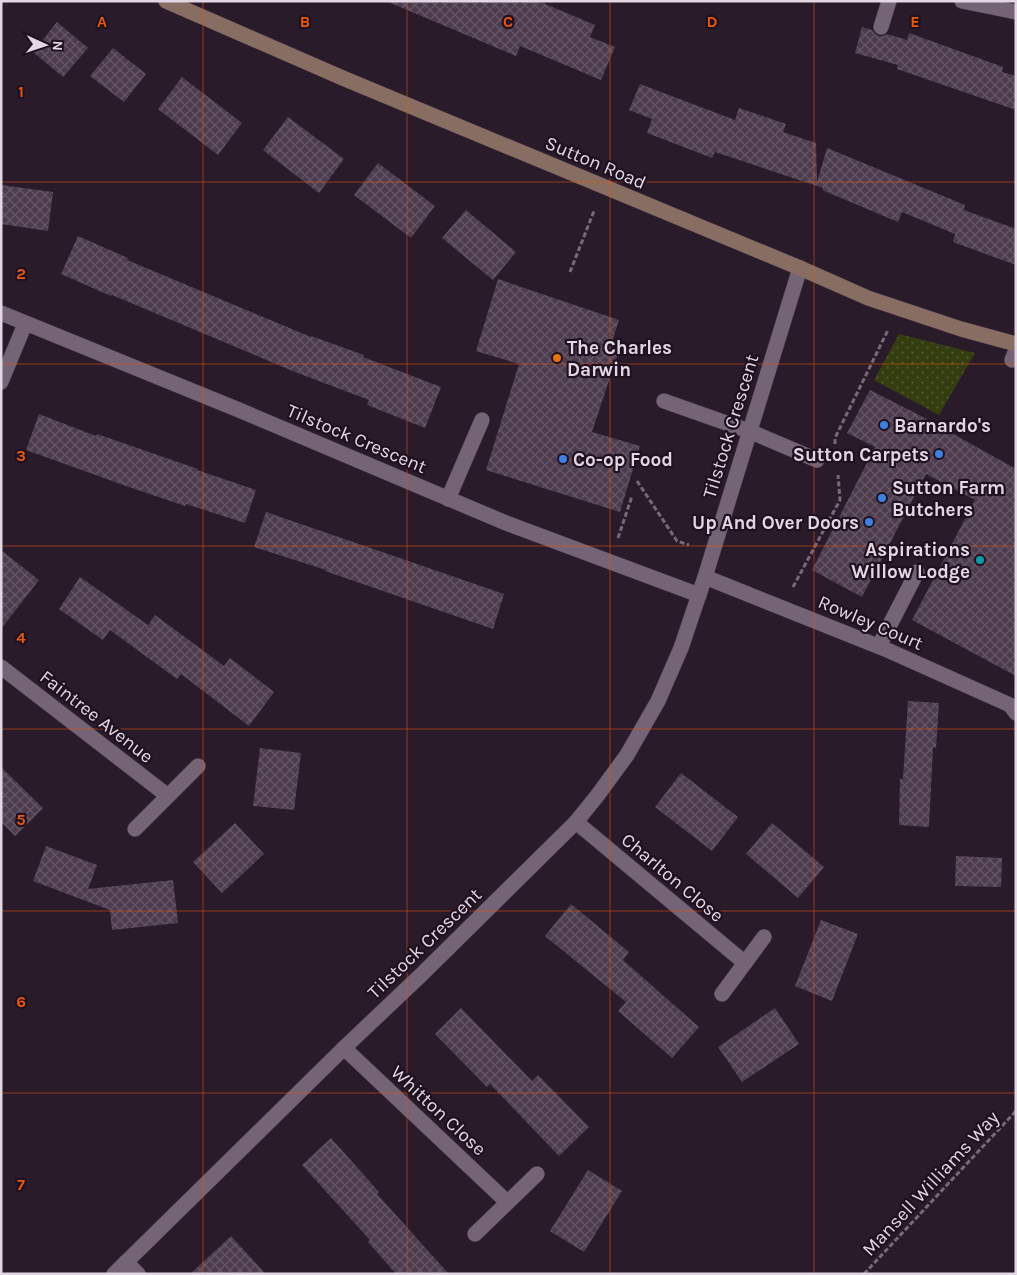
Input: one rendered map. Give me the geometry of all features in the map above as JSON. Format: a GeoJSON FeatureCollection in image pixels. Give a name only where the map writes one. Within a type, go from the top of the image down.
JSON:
{"type":"FeatureCollection","features":[{"type":"Feature","properties":{"kind":"street","name":"Sutton Road"},"geometry":{"type":"LineString","coordinates":[[166,1],[345,79],[868,298],[962,330],[1016,344]]}},
{"type":"Feature","properties":{"kind":"street"},"geometry":{"type":"LineString","coordinates":[[881,27],[889,1]]}},
{"type":"Feature","properties":{"kind":"street"},"geometry":{"type":"LineString","coordinates":[[962,1],[1016,12]]}},
{"type":"Feature","properties":{"kind":"street","name":"Tilstock Crescent"},"geometry":{"type":"LineString","coordinates":[[114,1274],[344,1048],[421,976],[576,822],[627,756],[653,709],[681,648],[705,577],[800,268]]}},
{"type":"Feature","properties":{"kind":"street","name":"Tilstock Crescent"},"geometry":{"type":"LineString","coordinates":[[1,313],[240,410],[506,523],[699,595]]}},
{"type":"Feature","properties":{"kind":"street"},"geometry":{"type":"LineString","coordinates":[[1,382],[25,324]]}},
{"type":"Feature","properties":{"kind":"street"},"geometry":{"type":"LineString","coordinates":[[664,401],[749,431],[817,460]]}},
{"type":"Feature","properties":{"kind":"street"},"geometry":{"type":"LineString","coordinates":[[448,498],[482,420]]}},
{"type":"Feature","properties":{"kind":"street"},"geometry":{"type":"LineString","coordinates":[[879,646],[917,572]]}},
{"type":"Feature","properties":{"kind":"street","name":"Rowley Court"},"geometry":{"type":"LineString","coordinates":[[705,577],[879,646],[1014,706]]}},
{"type":"Feature","properties":{"kind":"street","name":"Faintree Avenue"},"geometry":{"type":"LineString","coordinates":[[1,667],[168,796]]}},
{"type":"Feature","properties":{"kind":"street"},"geometry":{"type":"LineString","coordinates":[[135,828],[198,766]]}},
{"type":"Feature","properties":{"kind":"street","name":"Charlton Close"},"geometry":{"type":"LineString","coordinates":[[576,822],[745,963]]}},
{"type":"Feature","properties":{"kind":"street"},"geometry":{"type":"LineString","coordinates":[[722,994],[764,938]]}},
{"type":"Feature","properties":{"kind":"street","name":"Whitton Close"},"geometry":{"type":"LineString","coordinates":[[344,1048],[507,1202]]}},
{"type":"Feature","properties":{"kind":"street"},"geometry":{"type":"LineString","coordinates":[[475,1234],[537,1174]]}},
{"type":"Feature","properties":{"kind":"street"},"geometry":{"type":"LineString","coordinates":[[126,1262],[138,1274]]}},
{"type":"Feature","properties":{"kind":"path"},"geometry":{"type":"LineString","coordinates":[[570,272],[594,211]]}},
{"type":"Feature","properties":{"kind":"path"},"geometry":{"type":"LineString","coordinates":[[637,481],[678,541],[712,553]]}},
{"type":"Feature","properties":{"kind":"path"},"geometry":{"type":"LineString","coordinates":[[610,562],[632,496]]}},
{"type":"Feature","properties":{"kind":"path","name":"Mansell Williams Way"},"geometry":{"type":"LineString","coordinates":[[864,1274],[1016,1111]]}},
{"type":"Feature","properties":{"kind":"green space"},"geometry":{"type":"Polygon","coordinates":[[[899,334],[975,353],[939,415],[874,380],[899,334]]]}},
{"type":"Feature","properties":{"kind":"building"},"geometry":{"type":"Polygon","coordinates":[[[386,1],[538,1],[595,25],[590,37],[615,47],[601,80],[520,46],[516,56],[386,1]]]}},
{"type":"Feature","properties":{"kind":"building"},"geometry":{"type":"Polygon","coordinates":[[[57,22],[88,48],[63,77],[33,52],[57,22]]]}},
{"type":"Feature","properties":{"kind":"building"},"geometry":{"type":"Polygon","coordinates":[[[862,27],[872,30],[879,36],[887,34],[907,40],[909,33],[1003,67],[1002,72],[1016,76],[1016,110],[897,69],[898,65],[855,53],[862,27]]]}},
{"type":"Feature","properties":{"kind":"building"},"geometry":{"type":"Polygon","coordinates":[[[113,48],[146,74],[124,102],[90,76],[113,48]]]}},
{"type":"Feature","properties":{"kind":"building"},"geometry":{"type":"Polygon","coordinates":[[[182,77],[242,123],[218,155],[158,109],[182,77]]]}},
{"type":"Feature","properties":{"kind":"building"},"geometry":{"type":"Polygon","coordinates":[[[640,84],[735,120],[739,108],[786,124],[783,132],[816,143],[817,182],[827,148],[965,205],[964,210],[1016,229],[1016,265],[953,242],[955,234],[902,212],[898,222],[822,190],[823,188],[715,152],[712,158],[647,133],[652,119],[629,110],[640,84]]]}},
{"type":"Feature","properties":{"kind":"building"},"geometry":{"type":"Polygon","coordinates":[[[288,117],[344,159],[319,193],[263,150],[288,117]]]}},
{"type":"Feature","properties":{"kind":"building"},"geometry":{"type":"Polygon","coordinates":[[[378,163],[435,206],[411,238],[354,195],[378,163]]]}},
{"type":"Feature","properties":{"kind":"building"},"geometry":{"type":"Polygon","coordinates":[[[1,185],[53,192],[48,231],[1,224],[1,185]]]}},
{"type":"Feature","properties":{"kind":"building"},"geometry":{"type":"Polygon","coordinates":[[[466,210],[516,252],[493,280],[442,238],[466,210]]]}},
{"type":"Feature","properties":{"kind":"building"},"geometry":{"type":"Polygon","coordinates":[[[78,236],[128,258],[127,260],[311,337],[364,355],[363,357],[441,387],[425,428],[367,405],[369,400],[295,372],[61,274],[78,236]]]}},
{"type":"Feature","properties":{"kind":"building"},"geometry":{"type":"Polygon","coordinates":[[[498,279],[619,320],[610,348],[619,350],[592,432],[640,446],[620,512],[486,470],[519,364],[476,351],[498,279]]]}},
{"type":"Feature","properties":{"kind":"building"},"geometry":{"type":"Polygon","coordinates":[[[870,390],[1016,469],[1016,676],[912,620],[975,500],[926,474],[862,597],[812,570],[875,447],[847,433],[870,390]]]}},
{"type":"Feature","properties":{"kind":"building"},"geometry":{"type":"Polygon","coordinates":[[[39,414],[96,436],[97,434],[256,490],[245,523],[186,504],[185,506],[26,450],[39,414]]]}},
{"type":"Feature","properties":{"kind":"building"},"geometry":{"type":"Polygon","coordinates":[[[266,512],[504,594],[493,629],[326,570],[254,547],[266,512]]]}},
{"type":"Feature","properties":{"kind":"building"},"geometry":{"type":"Polygon","coordinates":[[[1,550],[39,580],[1,629],[1,550]]]}},
{"type":"Feature","properties":{"kind":"building"},"geometry":{"type":"Polygon","coordinates":[[[80,577],[148,625],[155,615],[224,666],[230,658],[274,692],[249,726],[181,674],[177,679],[110,630],[103,640],[59,609],[80,577]]]}},
{"type":"Feature","properties":{"kind":"building"},"geometry":{"type":"Polygon","coordinates":[[[908,701],[939,703],[936,748],[933,747],[929,827],[899,825],[900,779],[903,779],[908,701]]]}},
{"type":"Feature","properties":{"kind":"building"},"geometry":{"type":"Polygon","coordinates":[[[260,748],[301,753],[294,810],[253,806],[260,748]]]}},
{"type":"Feature","properties":{"kind":"building"},"geometry":{"type":"Polygon","coordinates":[[[1,767],[43,808],[15,836],[1,822],[1,767]]]}},
{"type":"Feature","properties":{"kind":"building"},"geometry":{"type":"Polygon","coordinates":[[[681,773],[738,817],[712,851],[655,807],[681,773]]]}},
{"type":"Feature","properties":{"kind":"building"},"geometry":{"type":"Polygon","coordinates":[[[235,823],[264,854],[222,893],[193,862],[235,823]]]}},
{"type":"Feature","properties":{"kind":"building"},"geometry":{"type":"Polygon","coordinates":[[[772,823],[824,867],[798,898],[746,854],[772,823]]]}},
{"type":"Feature","properties":{"kind":"building"},"geometry":{"type":"Polygon","coordinates":[[[46,846],[97,865],[88,889],[173,880],[178,923],[112,930],[110,910],[33,881],[46,846]]]}},
{"type":"Feature","properties":{"kind":"building"},"geometry":{"type":"Polygon","coordinates":[[[956,856],[1002,858],[1001,887],[955,886],[956,856]]]}},
{"type":"Feature","properties":{"kind":"building"},"geometry":{"type":"Polygon","coordinates":[[[571,904],[629,952],[623,960],[699,1027],[672,1058],[618,1011],[626,1002],[545,936],[571,904]]]}},
{"type":"Feature","properties":{"kind":"building"},"geometry":{"type":"Polygon","coordinates":[[[821,920],[858,934],[832,1001],[795,986],[821,920]]]}},
{"type":"Feature","properties":{"kind":"building"},"geometry":{"type":"Polygon","coordinates":[[[461,1008],[532,1081],[538,1075],[589,1127],[559,1156],[490,1084],[487,1087],[435,1034],[461,1008]]]}},
{"type":"Feature","properties":{"kind":"building"},"geometry":{"type":"Polygon","coordinates":[[[775,1008],[799,1044],[742,1082],[718,1047],[775,1008]]]}},
{"type":"Feature","properties":{"kind":"building"},"geometry":{"type":"Polygon","coordinates":[[[331,1138],[379,1192],[377,1194],[449,1274],[396,1274],[368,1242],[370,1240],[302,1165],[331,1138]]]}},
{"type":"Feature","properties":{"kind":"building"},"geometry":{"type":"Polygon","coordinates":[[[588,1170],[622,1191],[584,1252],[550,1231],[588,1170]]]}},
{"type":"Feature","properties":{"kind":"building"},"geometry":{"type":"Polygon","coordinates":[[[231,1236],[266,1274],[190,1274],[231,1236]]]}},
{"type":"Feature","properties":{"kind":"place","name":"The Charles Darwin"},"geometry":{"type":"Point","coordinates":[557,358]}},
{"type":"Feature","properties":{"kind":"place","name":"Barnardo's"},"geometry":{"type":"Point","coordinates":[884,425]}},
{"type":"Feature","properties":{"kind":"place","name":"Sutton Carpets"},"geometry":{"type":"Point","coordinates":[939,454]}},
{"type":"Feature","properties":{"kind":"place","name":"Co-op Food"},"geometry":{"type":"Point","coordinates":[563,459]}},
{"type":"Feature","properties":{"kind":"place","name":"Sutton Farm Butchers"},"geometry":{"type":"Point","coordinates":[882,498]}},
{"type":"Feature","properties":{"kind":"place","name":"Up And Over Doors"},"geometry":{"type":"Point","coordinates":[869,522]}},
{"type":"Feature","properties":{"kind":"place","name":"Aspirations Willow Lodge"},"geometry":{"type":"Point","coordinates":[980,560]}}]}
